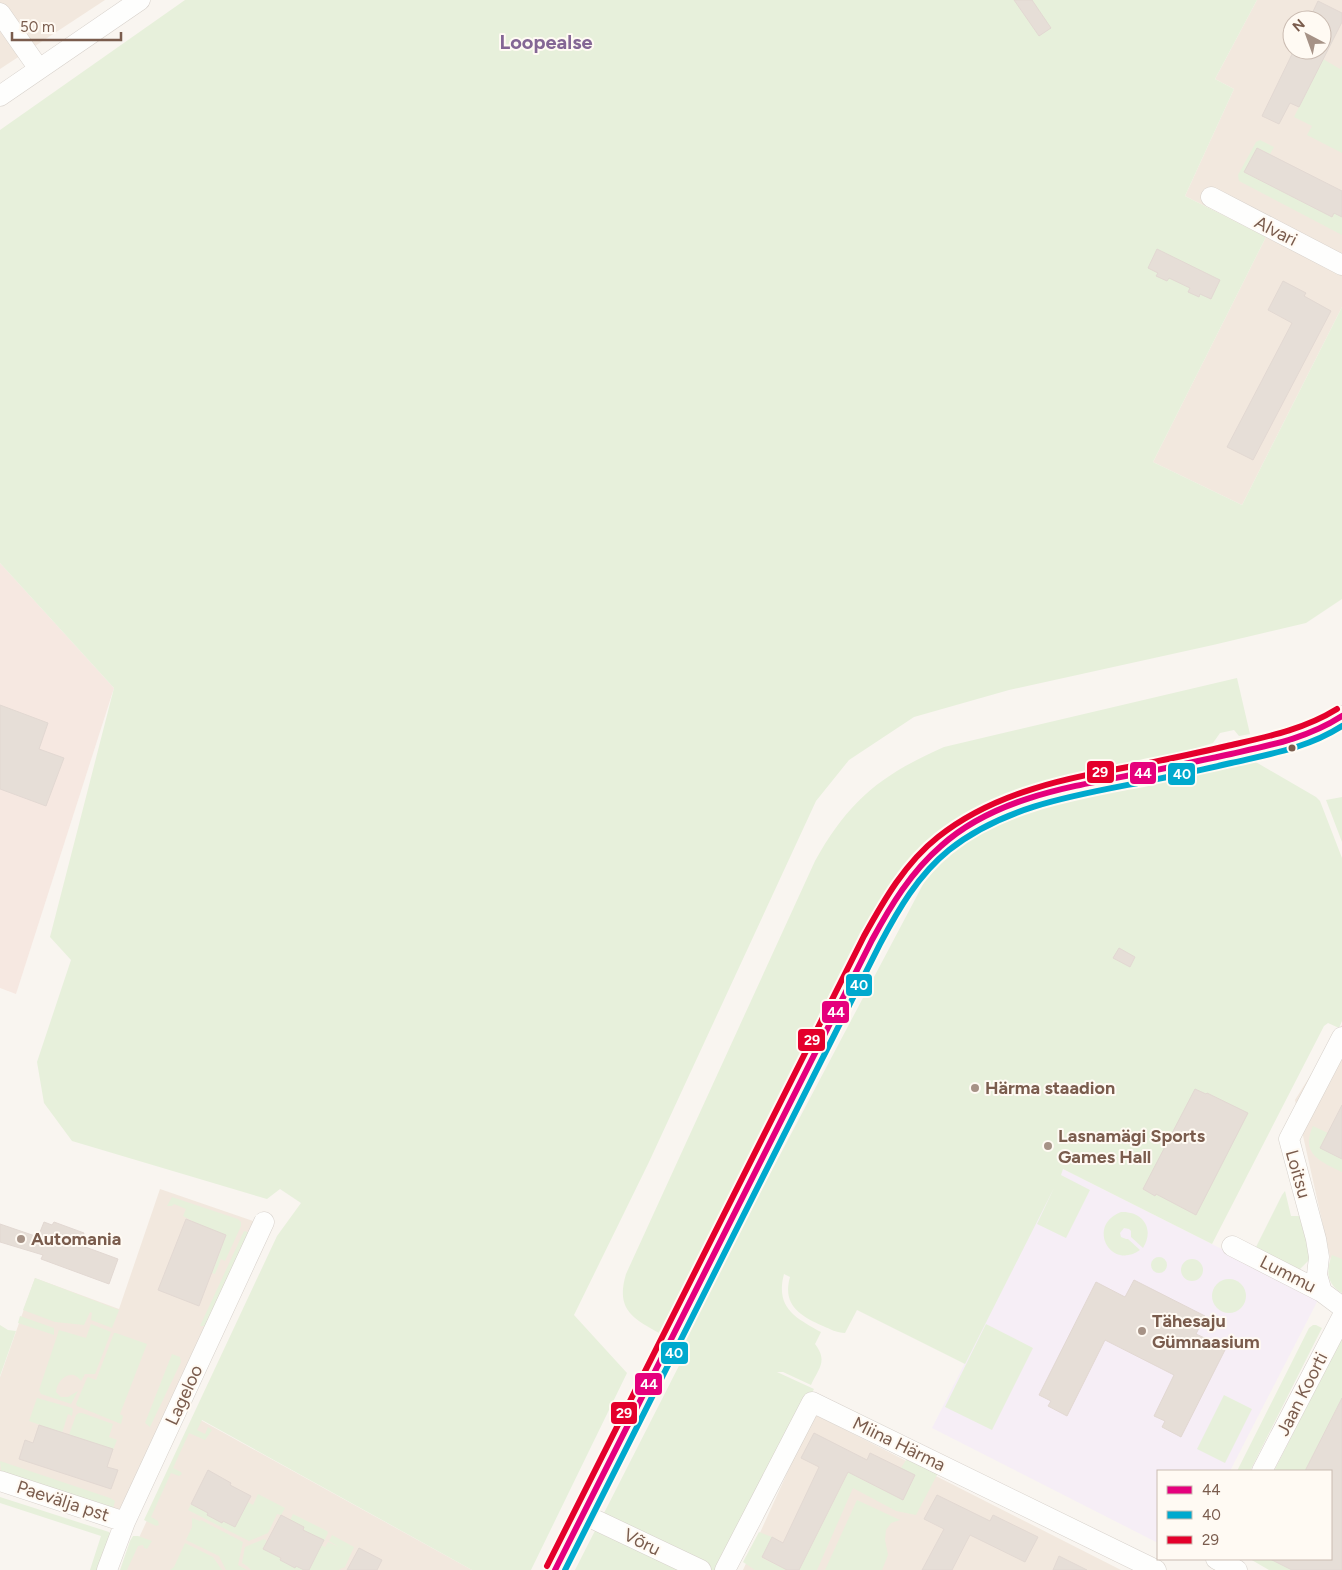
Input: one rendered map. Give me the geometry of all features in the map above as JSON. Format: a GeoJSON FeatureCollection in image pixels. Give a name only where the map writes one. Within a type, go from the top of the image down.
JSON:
{"type":"FeatureCollection","features":[{"type":"Feature","properties":{"kind":"street"},"geometry":{"type":"LineString","coordinates":[[0,96],[140,0]]}},
{"type":"Feature","properties":{"kind":"street"},"geometry":{"type":"LineString","coordinates":[[0,12],[39,69]]}},
{"type":"Feature","properties":{"kind":"street","name":"Alvari"},"geometry":{"type":"LineString","coordinates":[[1211,197],[1342,265]]}},
{"type":"Feature","properties":{"kind":"street"},"geometry":{"type":"LineString","coordinates":[[555,1570],[872,940],[897,897],[922,864],[938,848],[961,830],[1010,804],[1056,790],[1275,744],[1314,732],[1342,716]]}},
{"type":"Feature","properties":{"kind":"street","name":"Loitsu"},"geometry":{"type":"LineString","coordinates":[[1322,1292],[1318,1275],[1316,1239],[1289,1139],[1342,1037]]}},
{"type":"Feature","properties":{"kind":"street","name":"Lageloo"},"geometry":{"type":"LineString","coordinates":[[107,1570],[125,1522],[264,1222]]}},
{"type":"Feature","properties":{"kind":"street","name":"Lummu"},"geometry":{"type":"LineString","coordinates":[[1232,1246],[1322,1292],[1342,1307]]}},
{"type":"Feature","properties":{"kind":"street","name":"Jaan Koorti"},"geometry":{"type":"LineString","coordinates":[[1263,1470],[1342,1317]]}},
{"type":"Feature","properties":{"kind":"street","name":"Miina Härma"},"geometry":{"type":"LineString","coordinates":[[725,1570],[812,1402],[1156,1570]]}},
{"type":"Feature","properties":{"kind":"street","name":"Paevälja pst"},"geometry":{"type":"LineString","coordinates":[[0,1481],[125,1522]]}},
{"type":"Feature","properties":{"kind":"street","name":"Võru"},"geometry":{"type":"LineString","coordinates":[[583,1514],[701,1570]]}},
{"type":"Feature","properties":{"kind":"street"},"geometry":{"type":"LineString","coordinates":[[1218,1560],[1237,1570]]}},
{"type":"Feature","properties":{"kind":"shaded area"},"geometry":{"type":"Polygon","coordinates":[[[0,0],[105,0],[0,69],[0,0]]]}},
{"type":"Feature","properties":{"kind":"shaded area"},"geometry":{"type":"Polygon","coordinates":[[[1257,0],[1342,0],[1342,307],[1242,505],[1153,462],[1266,237],[1185,196],[1234,89],[1215,79],[1257,0]]]}},
{"type":"Feature","properties":{"kind":"shaded area"},"geometry":{"type":"Polygon","coordinates":[[[0,563],[114,688],[16,994],[0,988],[0,563]]]}},
{"type":"Feature","properties":{"kind":"shaded area"},"geometry":{"type":"Polygon","coordinates":[[[1342,1025],[1342,1274],[1333,1270],[1295,1100],[1342,1025]]]}},
{"type":"Feature","properties":{"kind":"shaded area","name":"Tähesaju Gümnaasium"},"geometry":{"type":"Polygon","coordinates":[[[1063,1169],[1319,1298],[1231,1470],[1157,1470],[1157,1542],[932,1428],[1063,1169]]]}},
{"type":"Feature","properties":{"kind":"shaded area"},"geometry":{"type":"Polygon","coordinates":[[[160,1189],[256,1222],[122,1512],[0,1473],[0,1377],[35,1278],[119,1309],[160,1189]]]}},
{"type":"Feature","properties":{"kind":"shaded area"},"geometry":{"type":"Polygon","coordinates":[[[814,1414],[1121,1570],[743,1570],[814,1414]]]}},
{"type":"Feature","properties":{"kind":"shaded area"},"geometry":{"type":"Polygon","coordinates":[[[195,1417],[472,1570],[124,1570],[195,1417]]]}},
{"type":"Feature","properties":{"kind":"green space"},"geometry":{"type":"Polygon","coordinates":[[[185,0],[1257,0],[1215,79],[1234,89],[1185,196],[1266,237],[1153,462],[1242,505],[1342,307],[1342,599],[1306,623],[1009,690],[914,717],[849,760],[816,801],[649,1162],[574,1315],[627,1373],[531,1570],[472,1570],[202,1420],[197,1430],[205,1434],[208,1427],[212,1430],[205,1440],[189,1433],[173,1468],[182,1474],[179,1476],[171,1473],[151,1517],[158,1521],[159,1525],[156,1526],[144,1520],[277,1236],[301,1203],[280,1189],[267,1199],[72,1141],[44,1103],[37,1062],[71,960],[50,937],[114,688],[0,563],[0,130],[185,0]]]}},
{"type":"Feature","properties":{"kind":"green space"},"geometry":{"type":"Polygon","coordinates":[[[1322,60],[1340,69],[1342,65],[1342,153],[1307,135],[1312,126],[1294,117],[1322,60]]]}},
{"type":"Feature","properties":{"kind":"green space"},"geometry":{"type":"Polygon","coordinates":[[[1260,140],[1274,147],[1270,154],[1257,148],[1245,172],[1332,217],[1334,213],[1342,217],[1342,235],[1239,181],[1238,175],[1256,142],[1260,140]]]}},
{"type":"Feature","properties":{"kind":"green space"},"geometry":{"type":"Polygon","coordinates":[[[1237,678],[1250,734],[1239,736],[1234,730],[1220,733],[1213,743],[1193,749],[1194,754],[1081,778],[929,848],[663,1335],[636,1318],[625,1305],[623,1297],[626,1274],[815,861],[841,821],[854,806],[884,779],[922,757],[944,747],[1237,678]]]}},
{"type":"Feature","properties":{"kind":"green space"},"geometry":{"type":"Polygon","coordinates":[[[1254,761],[1320,801],[1342,858],[1342,1021],[1339,1028],[1328,1023],[1324,1026],[1212,1244],[1063,1169],[1061,1175],[1090,1190],[1066,1238],[1037,1224],[1054,1188],[965,1364],[857,1310],[845,1333],[834,1331],[815,1322],[800,1313],[791,1302],[788,1287],[790,1277],[784,1274],[782,1295],[785,1304],[803,1322],[821,1332],[815,1344],[822,1360],[811,1385],[783,1372],[777,1372],[814,1389],[723,1570],[575,1570],[688,1348],[680,1344],[929,873],[965,841],[1000,821],[1041,805],[1254,761]]]}},
{"type":"Feature","properties":{"kind":"green space"},"geometry":{"type":"Polygon","coordinates":[[[1342,797],[1342,842],[1326,800],[1342,797]]]}},
{"type":"Feature","properties":{"kind":"green space"},"geometry":{"type":"Polygon","coordinates":[[[1313,1126],[1328,1133],[1321,1148],[1342,1159],[1342,1172],[1314,1155],[1309,1143],[1313,1126]]]}},
{"type":"Feature","properties":{"kind":"green space"},"geometry":{"type":"Polygon","coordinates":[[[1285,1191],[1291,1216],[1301,1216],[1311,1253],[1309,1260],[1299,1270],[1256,1247],[1285,1191]]]}},
{"type":"Feature","properties":{"kind":"green space"},"geometry":{"type":"Polygon","coordinates":[[[172,1197],[238,1219],[241,1222],[241,1226],[225,1261],[221,1259],[215,1274],[212,1273],[226,1235],[183,1216],[186,1209],[174,1204],[167,1206],[172,1197]]]}},
{"type":"Feature","properties":{"kind":"green space"},"geometry":{"type":"Polygon","coordinates":[[[1121,1212],[1129,1212],[1141,1218],[1147,1228],[1148,1234],[1143,1248],[1131,1237],[1129,1229],[1124,1228],[1120,1233],[1121,1237],[1128,1239],[1140,1250],[1129,1255],[1119,1255],[1112,1251],[1106,1244],[1104,1235],[1105,1226],[1111,1218],[1121,1212]]]}},
{"type":"Feature","properties":{"kind":"green space"},"geometry":{"type":"Polygon","coordinates":[[[244,1231],[251,1233],[205,1326],[200,1326],[244,1231]]]}},
{"type":"Feature","properties":{"kind":"green space"},"geometry":{"type":"Polygon","coordinates":[[[1332,1255],[1342,1259],[1342,1293],[1330,1281],[1328,1271],[1332,1255]]]}},
{"type":"Feature","properties":{"kind":"green space"},"geometry":{"type":"Polygon","coordinates":[[[1159,1257],[1165,1259],[1167,1265],[1165,1271],[1159,1273],[1153,1271],[1151,1265],[1153,1259],[1159,1257]]]}},
{"type":"Feature","properties":{"kind":"green space"},"geometry":{"type":"Polygon","coordinates":[[[1192,1259],[1200,1262],[1203,1270],[1200,1278],[1192,1281],[1184,1278],[1181,1270],[1184,1262],[1192,1259]]]}},
{"type":"Feature","properties":{"kind":"green space"},"geometry":{"type":"Polygon","coordinates":[[[35,1278],[119,1310],[112,1328],[91,1320],[92,1313],[90,1312],[84,1325],[55,1322],[23,1310],[35,1278]]]}},
{"type":"Feature","properties":{"kind":"green space"},"geometry":{"type":"Polygon","coordinates":[[[1229,1279],[1236,1280],[1241,1284],[1245,1289],[1245,1303],[1241,1308],[1236,1312],[1229,1313],[1222,1312],[1217,1308],[1213,1303],[1212,1296],[1213,1289],[1217,1284],[1222,1280],[1229,1279]]]}},
{"type":"Feature","properties":{"kind":"green space"},"geometry":{"type":"Polygon","coordinates":[[[20,1316],[54,1328],[54,1335],[18,1323],[20,1316]]]}},
{"type":"Feature","properties":{"kind":"green space"},"geometry":{"type":"Polygon","coordinates":[[[91,1324],[111,1332],[95,1374],[85,1374],[81,1381],[73,1375],[62,1379],[56,1392],[61,1397],[68,1397],[78,1391],[71,1404],[41,1394],[39,1390],[59,1330],[86,1338],[91,1324]]]}},
{"type":"Feature","properties":{"kind":"green space"},"geometry":{"type":"Polygon","coordinates":[[[986,1324],[1033,1348],[992,1430],[945,1407],[986,1324]]]}},
{"type":"Feature","properties":{"kind":"green space"},"geometry":{"type":"Polygon","coordinates":[[[0,1325],[8,1330],[16,1331],[0,1376],[0,1325]]]}},
{"type":"Feature","properties":{"kind":"green space"},"geometry":{"type":"Polygon","coordinates":[[[1316,1325],[1322,1328],[1251,1470],[1238,1470],[1309,1328],[1316,1325]]]}},
{"type":"Feature","properties":{"kind":"green space"},"geometry":{"type":"Polygon","coordinates":[[[114,1333],[147,1344],[120,1414],[123,1416],[121,1424],[76,1404],[87,1378],[96,1380],[114,1333]]]}},
{"type":"Feature","properties":{"kind":"green space"},"geometry":{"type":"Polygon","coordinates":[[[1342,1338],[1342,1398],[1306,1470],[1275,1470],[1342,1338]]]}},
{"type":"Feature","properties":{"kind":"green space"},"geometry":{"type":"Polygon","coordinates":[[[172,1354],[180,1357],[181,1362],[150,1427],[145,1423],[172,1354]]]}},
{"type":"Feature","properties":{"kind":"green space"},"geometry":{"type":"Polygon","coordinates":[[[1224,1395],[1252,1409],[1225,1463],[1197,1449],[1224,1395]]]}},
{"type":"Feature","properties":{"kind":"green space"},"geometry":{"type":"Polygon","coordinates":[[[37,1398],[72,1408],[72,1416],[68,1414],[62,1433],[29,1421],[37,1398]]]}},
{"type":"Feature","properties":{"kind":"green space"},"geometry":{"type":"Polygon","coordinates":[[[79,1413],[113,1424],[109,1437],[117,1440],[113,1450],[69,1435],[76,1415],[79,1413]]]}},
{"type":"Feature","properties":{"kind":"green space"},"geometry":{"type":"Polygon","coordinates":[[[908,1457],[938,1473],[916,1515],[896,1511],[853,1488],[817,1570],[799,1570],[851,1467],[859,1478],[903,1500],[915,1476],[901,1468],[908,1457]]]}},
{"type":"Feature","properties":{"kind":"green space"},"geometry":{"type":"Polygon","coordinates":[[[0,1461],[110,1498],[115,1501],[113,1509],[1,1472],[0,1461]]]}},
{"type":"Feature","properties":{"kind":"green space"},"geometry":{"type":"Polygon","coordinates":[[[258,1494],[285,1508],[281,1515],[277,1514],[268,1533],[249,1541],[188,1510],[191,1504],[222,1523],[248,1502],[253,1505],[258,1494]]]}},
{"type":"Feature","properties":{"kind":"green space"},"geometry":{"type":"Polygon","coordinates":[[[0,1497],[109,1532],[112,1536],[102,1570],[90,1570],[101,1536],[0,1503],[0,1497]]]}},
{"type":"Feature","properties":{"kind":"green space"},"geometry":{"type":"Polygon","coordinates":[[[857,1500],[900,1520],[891,1523],[886,1530],[885,1540],[888,1555],[882,1570],[825,1570],[857,1500]]]}},
{"type":"Feature","properties":{"kind":"green space"},"geometry":{"type":"Polygon","coordinates":[[[293,1514],[327,1531],[328,1533],[324,1541],[303,1530],[290,1520],[293,1514]]]}},
{"type":"Feature","properties":{"kind":"green space"},"geometry":{"type":"Polygon","coordinates":[[[192,1518],[201,1520],[243,1542],[238,1565],[247,1570],[226,1570],[219,1556],[186,1540],[192,1527],[192,1518]]]}},
{"type":"Feature","properties":{"kind":"green space"},"geometry":{"type":"Polygon","coordinates":[[[759,1532],[772,1537],[762,1558],[787,1570],[755,1570],[743,1562],[759,1532]]]}},
{"type":"Feature","properties":{"kind":"green space"},"geometry":{"type":"Polygon","coordinates":[[[332,1535],[354,1547],[345,1567],[338,1570],[309,1570],[321,1545],[325,1547],[328,1542],[339,1547],[329,1541],[332,1535]]]}},
{"type":"Feature","properties":{"kind":"green space"},"geometry":{"type":"Polygon","coordinates":[[[133,1536],[152,1541],[147,1549],[143,1545],[138,1546],[127,1570],[120,1570],[130,1541],[133,1536]]]}},
{"type":"Feature","properties":{"kind":"green space"},"geometry":{"type":"Polygon","coordinates":[[[264,1539],[267,1541],[263,1549],[295,1568],[296,1566],[304,1570],[251,1570],[242,1563],[245,1547],[264,1539]]]}},
{"type":"Feature","properties":{"kind":"green space"},"geometry":{"type":"Polygon","coordinates":[[[185,1543],[213,1557],[222,1570],[170,1570],[174,1567],[185,1543]]]}},
{"type":"Feature","properties":{"kind":"green space"},"geometry":{"type":"Polygon","coordinates":[[[1252,1560],[1272,1560],[1292,1570],[1269,1570],[1252,1560]]]}},
{"type":"Feature","properties":{"kind":"building"},"geometry":{"type":"Polygon","coordinates":[[[1014,0],[1032,0],[1051,28],[1039,36],[1014,0]]]}},
{"type":"Feature","properties":{"kind":"building"},"geometry":{"type":"Polygon","coordinates":[[[1318,1],[1342,13],[1342,22],[1332,42],[1332,10],[1314,10],[1318,1]]]}},
{"type":"Feature","properties":{"kind":"building"},"geometry":{"type":"Polygon","coordinates":[[[1289,60],[1323,60],[1299,107],[1290,103],[1279,124],[1262,116],[1289,60]]]}},
{"type":"Feature","properties":{"kind":"building"},"geometry":{"type":"Polygon","coordinates":[[[1257,148],[1342,191],[1342,217],[1334,213],[1332,217],[1244,172],[1257,148]]]}},
{"type":"Feature","properties":{"kind":"building"},"geometry":{"type":"Polygon","coordinates":[[[1157,249],[1220,280],[1211,299],[1200,294],[1199,297],[1188,292],[1190,288],[1169,278],[1167,281],[1156,276],[1158,273],[1148,268],[1157,249]]]}},
{"type":"Feature","properties":{"kind":"building"},"geometry":{"type":"Polygon","coordinates":[[[1283,281],[1306,293],[1304,296],[1331,311],[1253,460],[1227,447],[1292,323],[1268,310],[1283,281]]]}},
{"type":"Feature","properties":{"kind":"building"},"geometry":{"type":"Polygon","coordinates":[[[0,705],[48,723],[39,749],[64,758],[46,806],[0,789],[0,705]]]}},
{"type":"Feature","properties":{"kind":"building"},"geometry":{"type":"Polygon","coordinates":[[[1119,948],[1135,957],[1130,967],[1113,958],[1119,948]]]}},
{"type":"Feature","properties":{"kind":"building"},"geometry":{"type":"Polygon","coordinates":[[[1195,1089],[1248,1113],[1196,1215],[1143,1189],[1195,1089]]]}},
{"type":"Feature","properties":{"kind":"building"},"geometry":{"type":"Polygon","coordinates":[[[1342,1105],[1342,1159],[1320,1148],[1342,1105]]]}},
{"type":"Feature","properties":{"kind":"building"},"geometry":{"type":"Polygon","coordinates":[[[186,1219],[226,1235],[199,1306],[158,1290],[186,1219]]]}},
{"type":"Feature","properties":{"kind":"building"},"geometry":{"type":"Polygon","coordinates":[[[44,1222],[52,1225],[54,1222],[84,1233],[80,1245],[118,1259],[109,1284],[41,1259],[43,1255],[0,1242],[0,1224],[38,1237],[44,1222]]]}},
{"type":"Feature","properties":{"kind":"building"},"geometry":{"type":"Polygon","coordinates":[[[1134,1280],[1205,1316],[1196,1334],[1226,1348],[1181,1437],[1162,1427],[1165,1421],[1154,1416],[1174,1375],[1105,1340],[1067,1416],[1048,1406],[1051,1401],[1039,1395],[1096,1282],[1125,1297],[1134,1280]]]}},
{"type":"Feature","properties":{"kind":"building"},"geometry":{"type":"Polygon","coordinates":[[[1342,1398],[1342,1570],[1292,1570],[1272,1560],[1332,1560],[1332,1470],[1306,1470],[1342,1398]]]}},
{"type":"Feature","properties":{"kind":"building"},"geometry":{"type":"Polygon","coordinates":[[[39,1425],[113,1449],[107,1467],[118,1470],[111,1489],[19,1459],[25,1440],[33,1443],[39,1425]]]}},
{"type":"Feature","properties":{"kind":"building"},"geometry":{"type":"Polygon","coordinates":[[[814,1433],[867,1460],[870,1453],[915,1475],[903,1500],[848,1472],[799,1570],[787,1570],[762,1557],[772,1537],[783,1543],[819,1467],[801,1458],[814,1433]]]}},
{"type":"Feature","properties":{"kind":"building"},"geometry":{"type":"Polygon","coordinates":[[[208,1470],[251,1496],[235,1527],[223,1521],[222,1523],[191,1504],[208,1470]]]}},
{"type":"Feature","properties":{"kind":"building"},"geometry":{"type":"Polygon","coordinates":[[[937,1495],[990,1521],[993,1515],[1038,1537],[1025,1562],[970,1535],[952,1570],[922,1570],[944,1529],[924,1519],[937,1495]]]}},
{"type":"Feature","properties":{"kind":"building"},"geometry":{"type":"Polygon","coordinates":[[[281,1515],[304,1527],[303,1530],[324,1540],[309,1570],[296,1566],[295,1568],[263,1549],[281,1515]]]}},
{"type":"Feature","properties":{"kind":"building"},"geometry":{"type":"Polygon","coordinates":[[[359,1548],[382,1560],[377,1570],[347,1570],[359,1548]]]}},
{"type":"Feature","properties":{"kind":"building"},"geometry":{"type":"Polygon","coordinates":[[[1059,1556],[1087,1570],[1053,1570],[1059,1556]]]}},
{"type":"Feature","properties":{"kind":"transit line","name":"29"},"geometry":{"type":"LineString","coordinates":[[547,1566],[864,936],[896,883],[915,858],[938,837],[960,821],[1008,797],[1059,781],[1194,754],[1270,736],[1298,728],[1337,709]]}},
{"type":"Feature","properties":{"kind":"transit line","name":"44"},"geometry":{"type":"LineString","coordinates":[[555,1570],[872,940],[894,902],[930,856],[962,829],[1010,805],[1036,796],[1275,744],[1316,730],[1342,716]]}},
{"type":"Feature","properties":{"kind":"transit line","name":"40"},"geometry":{"type":"LineString","coordinates":[[565,1570],[880,944],[894,918],[928,870],[949,850],[970,835],[993,823],[1042,804],[1274,753],[1316,740],[1342,726]]}},
{"type":"Feature","properties":{"kind":"place","name":"Härma staadion"},"geometry":{"type":"Point","coordinates":[975,1088]}},
{"type":"Feature","properties":{"kind":"place","name":"Lasnamägi Sports Games Hall"},"geometry":{"type":"Point","coordinates":[1048,1146]}},
{"type":"Feature","properties":{"kind":"place","name":"Automania"},"geometry":{"type":"Point","coordinates":[21,1239]}},
{"type":"Feature","properties":{"kind":"place","name":"Tähesaju Gümnaasium"},"geometry":{"type":"Point","coordinates":[1142,1331]}},
{"type":"Feature","properties":{"kind":"district","name":"Loopealse"},"geometry":{"type":"Point","coordinates":[546,42]}}]}
